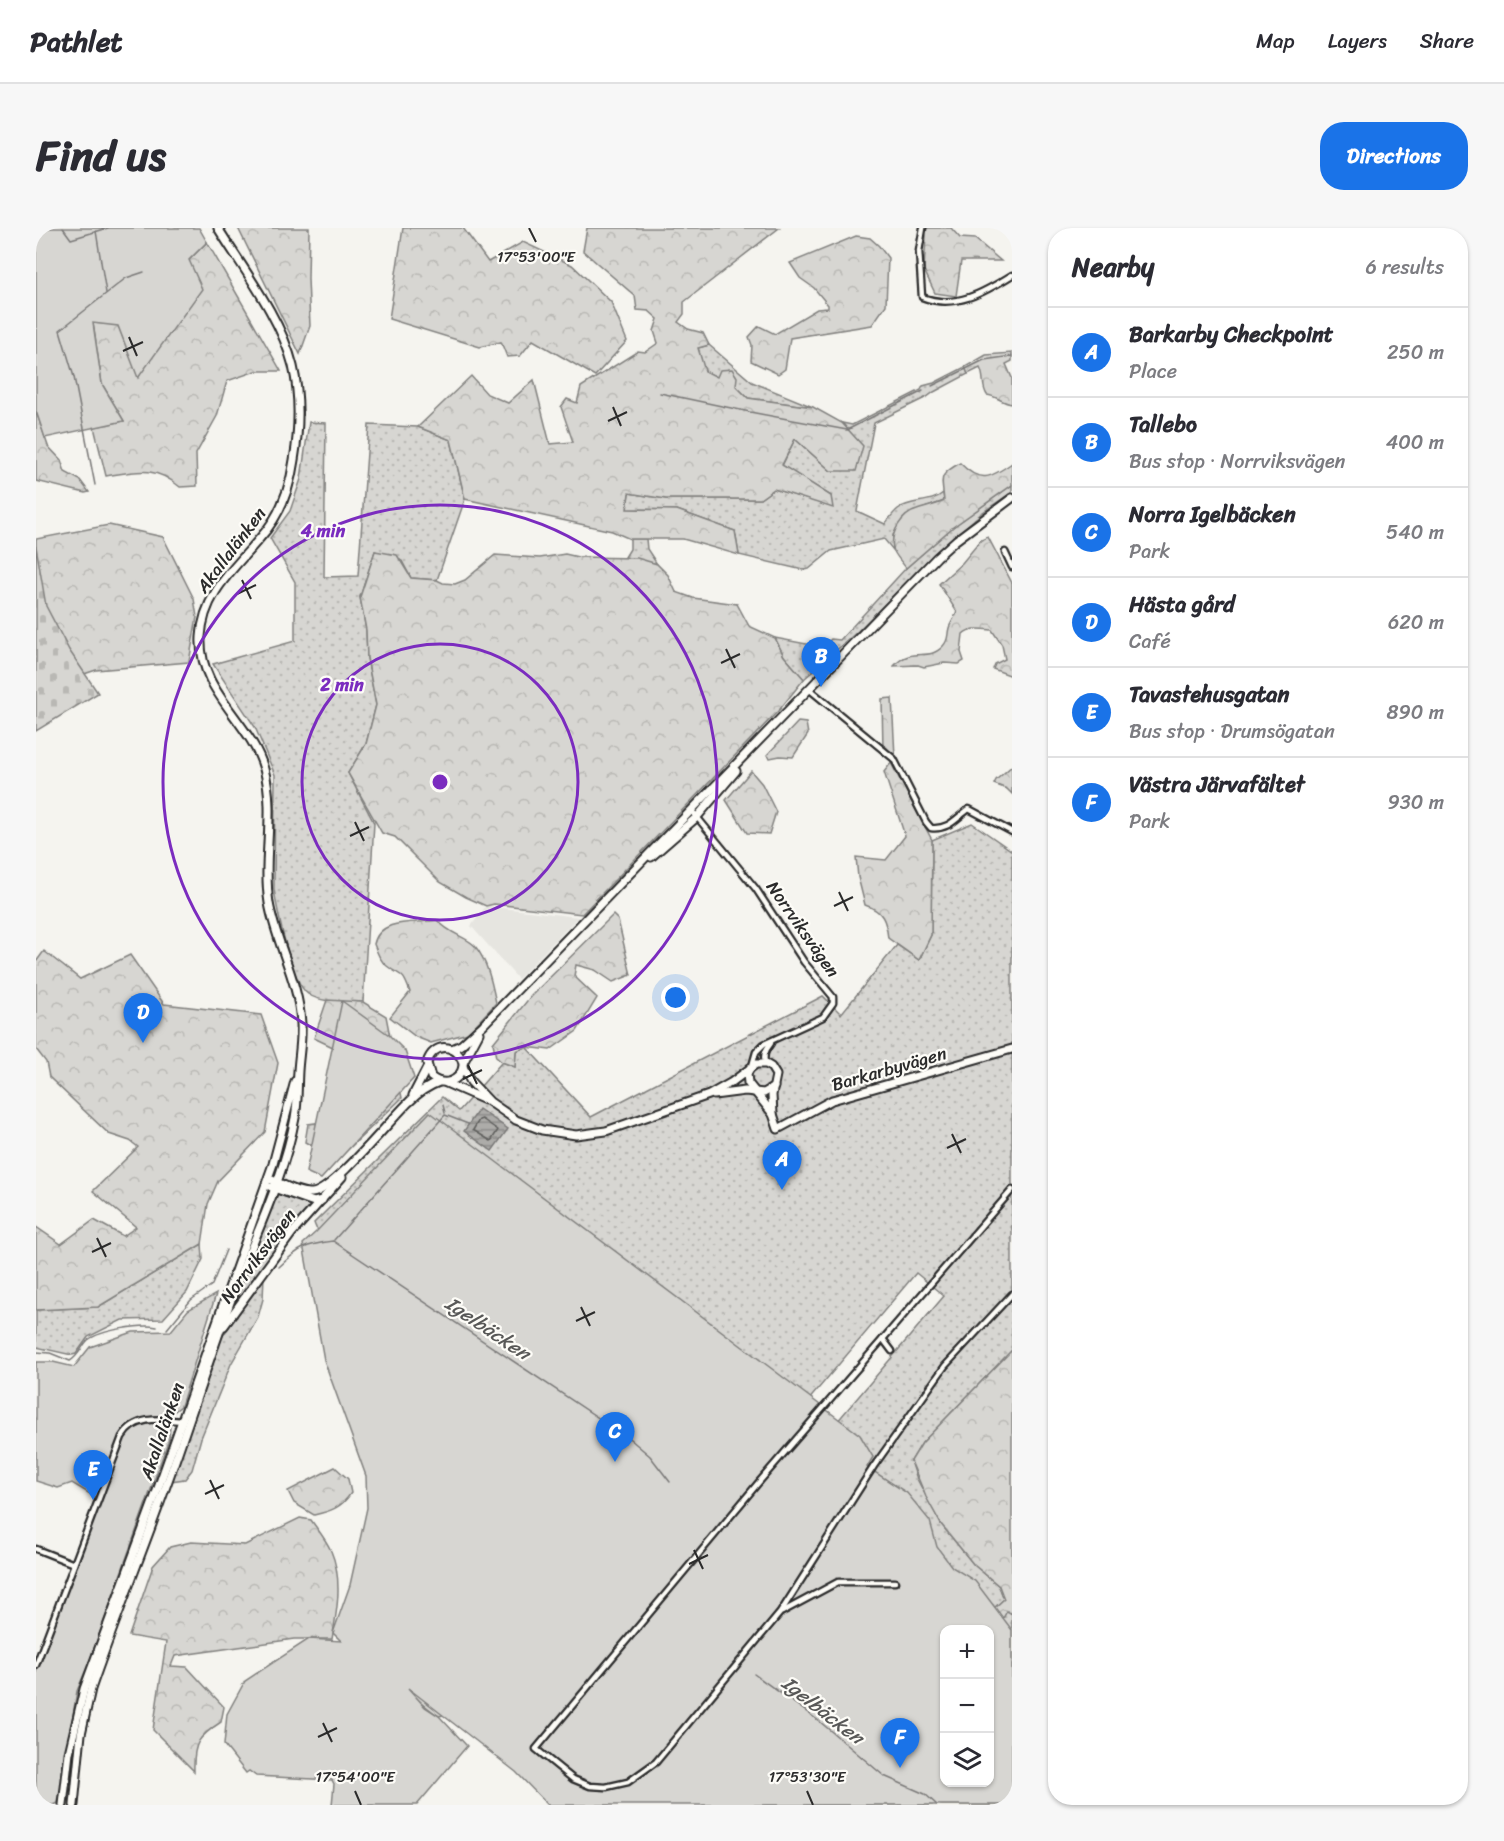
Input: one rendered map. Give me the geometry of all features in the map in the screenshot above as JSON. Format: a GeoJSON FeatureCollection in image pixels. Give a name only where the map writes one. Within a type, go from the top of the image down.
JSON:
{"type":"FeatureCollection","features":[{"type":"Feature","properties":{"kind":"street","name":"Akallalänken"},"geometry":{"type":"LineString","coordinates":[[63,1805],[69,1753],[84,1689],[275,1185],[298,1100],[301,1026],[297,992],[274,926],[269,900],[266,875],[269,796],[264,769],[255,749],[212,686],[203,662],[201,648],[202,625],[215,589],[262,536],[284,502],[296,448],[297,393],[292,364],[274,321],[218,228]]}},
{"type":"Feature","properties":{"kind":"street"},"geometry":{"type":"LineString","coordinates":[[922,228],[919,251],[922,297],[931,300],[964,300],[988,290],[1012,274]]}},
{"type":"Feature","properties":{"kind":"street"},"geometry":{"type":"LineString","coordinates":[[452,1049],[461,1045],[483,1025],[656,847],[694,814],[767,732],[937,557],[1012,498]]}},
{"type":"Feature","properties":{"kind":"street"},"geometry":{"type":"LineString","coordinates":[[1005,552],[1012,567]]}},
{"type":"Feature","properties":{"kind":"street"},"geometry":{"type":"LineString","coordinates":[[809,689],[894,759],[926,822],[932,828],[947,826],[969,809],[1012,832]]}},
{"type":"Feature","properties":{"kind":"street"},"geometry":{"type":"LineString","coordinates":[[616,889],[694,814],[767,732]]}},
{"type":"Feature","properties":{"kind":"street"},"geometry":{"type":"LineString","coordinates":[[656,847],[671,827],[721,781]]}},
{"type":"Feature","properties":{"kind":"street","name":"Norrviksvägen"},"geometry":{"type":"LineString","coordinates":[[219,1333],[292,1233],[351,1164],[410,1101],[424,1090],[441,1082],[490,1102],[528,1125],[553,1133],[576,1135],[606,1131],[709,1095],[732,1082],[752,1066],[757,1051],[764,1044],[823,1017],[833,1003],[833,997],[811,971],[756,889],[694,814]]}},
{"type":"Feature","properties":{"kind":"street"},"geometry":{"type":"LineString","coordinates":[[463,1065],[459,1054],[447,1047],[436,1049],[429,1057],[427,1068],[431,1077],[441,1082],[454,1080],[461,1072],[483,1025]]}},
{"type":"Feature","properties":{"kind":"street"},"geometry":{"type":"LineString","coordinates":[[766,1065],[764,1059],[766,1049],[771,1042]]}},
{"type":"Feature","properties":{"kind":"street","name":"Barkarbyvägen"},"geometry":{"type":"LineString","coordinates":[[773,1114],[778,1129],[832,1101],[1012,1049]]}},
{"type":"Feature","properties":{"kind":"street","name":"Norrviksvägen"},"geometry":{"type":"LineString","coordinates":[[463,1065],[471,1082],[490,1102]]}},
{"type":"Feature","properties":{"kind":"street"},"geometry":{"type":"LineString","coordinates":[[766,1065],[771,1067],[776,1075],[773,1114],[750,1088],[747,1079],[748,1070],[752,1066],[766,1065]]}},
{"type":"Feature","properties":{"kind":"street","name":"Norrviksvägen"},"geometry":{"type":"LineString","coordinates":[[410,1101],[421,1084],[427,1068]]}},
{"type":"Feature","properties":{"kind":"street","name":"Akallalänken"},"geometry":{"type":"LineString","coordinates":[[74,1805],[81,1734],[91,1689],[283,1132],[298,1070]]}},
{"type":"Feature","properties":{"kind":"street","name":"Norrviksvägen"},"geometry":{"type":"LineString","coordinates":[[709,1095],[754,1091],[764,1093],[774,1085]]}},
{"type":"Feature","properties":{"kind":"street","name":"Norrviksvägen"},"geometry":{"type":"LineString","coordinates":[[266,1182],[306,1193],[316,1192],[327,1186],[351,1164]]}},
{"type":"Feature","properties":{"kind":"street","name":"Norrviksvägen"},"geometry":{"type":"LineString","coordinates":[[275,1185],[314,1202],[322,1200]]}},
{"type":"Feature","properties":{"kind":"street"},"geometry":{"type":"LineString","coordinates":[[1011,1190],[752,1491],[536,1749],[573,1779],[590,1786],[606,1787],[628,1782],[656,1762],[780,1612],[874,1466],[945,1366],[1012,1294]]}},
{"type":"Feature","properties":{"kind":"street"},"geometry":{"type":"LineString","coordinates":[[883,1339],[892,1352]]}},
{"type":"Feature","properties":{"kind":"street"},"geometry":{"type":"LineString","coordinates":[[36,1665],[38,1653],[125,1432],[140,1422],[185,1421]]}},
{"type":"Feature","properties":{"kind":"street"},"geometry":{"type":"LineString","coordinates":[[36,1549],[74,1564]]}},
{"type":"Feature","properties":{"kind":"street"},"geometry":{"type":"LineString","coordinates":[[780,1612],[838,1582],[895,1582]]}},
{"type":"Feature","properties":{"kind":"shaded area"},"geometry":{"type":"Polygon","coordinates":[[[486,906],[578,917],[518,979],[471,926],[486,906]]]}},
{"type":"Feature","properties":{"kind":"green space"},"geometry":{"type":"Polygon","coordinates":[[[36,228],[199,228],[207,242],[189,260],[202,289],[138,378],[118,326],[93,323],[102,384],[124,421],[45,438],[36,411],[36,228]]]}},
{"type":"Feature","properties":{"kind":"green space"},"geometry":{"type":"Polygon","coordinates":[[[238,228],[309,228],[310,326],[300,354],[238,228]]]}},
{"type":"Feature","properties":{"kind":"green space"},"geometry":{"type":"Polygon","coordinates":[[[403,228],[463,228],[488,262],[523,242],[572,265],[611,302],[627,341],[595,376],[533,340],[520,356],[507,357],[501,342],[480,347],[389,319],[403,228]]]}},
{"type":"Feature","properties":{"kind":"green space"},"geometry":{"type":"Polygon","coordinates":[[[587,228],[779,228],[684,302],[684,314],[678,322],[688,329],[703,333],[709,345],[698,348],[705,371],[717,377],[720,370],[732,369],[737,377],[736,386],[748,398],[813,407],[842,423],[863,446],[856,471],[831,471],[795,439],[782,465],[831,496],[833,508],[774,489],[760,499],[666,499],[629,493],[627,509],[677,510],[735,531],[739,555],[683,539],[630,539],[612,531],[465,499],[451,440],[418,427],[471,376],[487,394],[508,403],[534,380],[550,444],[573,442],[561,407],[567,399],[577,403],[581,387],[638,351],[645,352],[658,343],[654,331],[658,319],[649,311],[637,310],[635,296],[583,251],[587,228]]]}},
{"type":"Feature","properties":{"kind":"green space"},"geometry":{"type":"Polygon","coordinates":[[[924,228],[951,228],[960,238],[975,239],[1001,261],[961,261],[956,296],[935,293],[924,270],[926,236],[924,228]]]}},
{"type":"Feature","properties":{"kind":"green space"},"geometry":{"type":"Polygon","coordinates":[[[856,236],[870,238],[888,258],[886,305],[872,325],[790,338],[785,369],[778,374],[751,361],[752,345],[749,337],[759,326],[775,334],[817,309],[828,308],[814,288],[800,278],[790,263],[856,236]]]}},
{"type":"Feature","properties":{"kind":"green space"},"geometry":{"type":"Polygon","coordinates":[[[207,242],[281,371],[256,371],[227,381],[217,416],[196,454],[197,486],[180,487],[162,475],[145,471],[106,476],[94,427],[124,421],[102,384],[93,323],[118,325],[139,377],[189,260],[207,242]]]}},
{"type":"Feature","properties":{"kind":"green space"},"geometry":{"type":"Polygon","coordinates":[[[709,345],[752,382],[813,407],[748,398],[736,386],[704,371],[698,348],[709,345]]]}},
{"type":"Feature","properties":{"kind":"green space"},"geometry":{"type":"Polygon","coordinates":[[[1012,353],[1012,361],[1006,364],[1012,378],[1012,404],[987,395],[980,368],[968,374],[965,367],[986,355],[1012,353]]]}},
{"type":"Feature","properties":{"kind":"green space"},"geometry":{"type":"Polygon","coordinates":[[[965,367],[968,374],[874,423],[857,511],[885,524],[894,512],[903,506],[933,499],[943,493],[944,501],[909,514],[893,535],[893,550],[884,539],[831,551],[809,569],[803,570],[739,555],[735,531],[677,510],[627,509],[629,493],[666,499],[760,499],[774,489],[832,507],[831,496],[782,466],[795,439],[831,471],[862,446],[842,423],[852,425],[921,390],[923,386],[934,383],[965,367]]]}},
{"type":"Feature","properties":{"kind":"green space"},"geometry":{"type":"Polygon","coordinates":[[[36,411],[48,446],[61,460],[65,472],[80,480],[89,492],[36,481],[36,411]]]}},
{"type":"Feature","properties":{"kind":"green space"},"geometry":{"type":"Polygon","coordinates":[[[309,422],[326,423],[324,577],[358,576],[369,425],[418,427],[451,440],[465,499],[437,580],[411,578],[402,561],[375,551],[360,597],[366,630],[367,658],[376,705],[366,744],[348,773],[374,823],[363,1002],[327,1001],[314,997],[302,987],[296,976],[286,946],[274,889],[275,775],[255,727],[213,664],[295,641],[295,582],[270,538],[290,511],[301,479],[309,422]]]}},
{"type":"Feature","properties":{"kind":"green space"},"geometry":{"type":"Polygon","coordinates":[[[960,463],[974,474],[986,476],[1012,463],[1012,485],[953,527],[906,568],[894,551],[895,530],[912,512],[944,501],[942,482],[944,474],[960,463]]]}},
{"type":"Feature","properties":{"kind":"green space"},"geometry":{"type":"Polygon","coordinates":[[[1012,485],[1012,492],[983,512],[944,545],[858,631],[804,679],[784,656],[775,638],[822,647],[831,639],[840,640],[906,568],[953,527],[1012,485]]]}},
{"type":"Feature","properties":{"kind":"green space"},"geometry":{"type":"Polygon","coordinates":[[[109,525],[163,537],[194,599],[197,617],[189,662],[96,670],[84,674],[36,607],[36,539],[109,525]]]}},
{"type":"Feature","properties":{"kind":"green space"},"geometry":{"type":"Polygon","coordinates":[[[988,537],[1012,583],[1012,676],[993,669],[995,664],[1005,659],[1002,645],[992,630],[984,629],[973,629],[963,634],[961,652],[964,661],[959,664],[944,663],[924,667],[894,666],[907,656],[932,653],[945,644],[957,612],[939,584],[962,563],[981,540],[988,537]]]}},
{"type":"Feature","properties":{"kind":"green space"},"geometry":{"type":"Polygon","coordinates":[[[630,539],[646,539],[647,549],[657,564],[625,557],[630,549],[630,539]]]}},
{"type":"Feature","properties":{"kind":"green space"},"geometry":{"type":"Polygon","coordinates":[[[36,546],[46,606],[69,650],[98,693],[36,731],[36,546]]]}},
{"type":"Feature","properties":{"kind":"green space"},"geometry":{"type":"Polygon","coordinates":[[[375,551],[397,555],[411,578],[455,584],[465,580],[495,555],[540,558],[565,554],[578,557],[637,558],[657,564],[668,575],[676,592],[693,598],[737,604],[749,626],[775,638],[784,656],[804,679],[780,709],[582,914],[494,904],[486,906],[440,882],[395,837],[382,833],[348,773],[366,744],[376,705],[367,658],[366,630],[360,597],[375,551]]]}},
{"type":"Feature","properties":{"kind":"green space"},"geometry":{"type":"Polygon","coordinates":[[[892,698],[895,757],[883,749],[882,699],[892,698]]]}},
{"type":"Feature","properties":{"kind":"green space"},"geometry":{"type":"Polygon","coordinates":[[[798,722],[806,723],[808,734],[793,757],[770,758],[767,755],[798,722]]]}},
{"type":"Feature","properties":{"kind":"green space"},"geometry":{"type":"Polygon","coordinates":[[[891,763],[932,840],[931,935],[919,960],[888,938],[880,913],[865,905],[858,877],[856,857],[886,860],[905,836],[884,772],[891,763]]]}},
{"type":"Feature","properties":{"kind":"green space"},"geometry":{"type":"Polygon","coordinates":[[[1012,766],[1012,794],[1007,789],[994,784],[1012,766]]]}},
{"type":"Feature","properties":{"kind":"green space"},"geometry":{"type":"Polygon","coordinates":[[[751,771],[762,784],[776,812],[769,834],[747,833],[726,800],[751,771]]]}},
{"type":"Feature","properties":{"kind":"green space"},"geometry":{"type":"Polygon","coordinates":[[[972,823],[1012,851],[1012,1350],[922,1443],[911,1461],[917,1479],[941,1524],[974,1565],[999,1586],[1004,1599],[992,1610],[991,1622],[1002,1620],[1007,1610],[1012,1614],[1012,1805],[941,1805],[932,1794],[889,1776],[867,1757],[864,1759],[867,1767],[873,1773],[887,1782],[912,1792],[931,1805],[765,1805],[694,1766],[646,1788],[605,1799],[564,1788],[475,1709],[439,1716],[426,1707],[392,1677],[411,1660],[412,1650],[403,1641],[393,1641],[384,1634],[374,1619],[349,1613],[372,1514],[372,1477],[331,1368],[311,1251],[321,1238],[636,1452],[642,1468],[664,1494],[677,1485],[678,1473],[629,1429],[329,1234],[325,1236],[314,1223],[442,1097],[459,1111],[502,1062],[515,1067],[516,1051],[526,1047],[591,1117],[823,996],[841,1014],[897,945],[919,960],[931,935],[932,840],[972,823]],[[916,1273],[520,1742],[548,1768],[582,1789],[619,1790],[645,1778],[659,1765],[782,1618],[831,1542],[852,1557],[858,1550],[851,1530],[853,1508],[845,1502],[828,1513],[815,1514],[803,1511],[784,1495],[785,1483],[944,1296],[916,1273]],[[467,1386],[440,1402],[406,1404],[387,1413],[390,1431],[430,1424],[453,1427],[491,1410],[487,1396],[467,1386]]]}},
{"type":"Feature","properties":{"kind":"green space"},"geometry":{"type":"Polygon","coordinates":[[[613,915],[618,920],[631,975],[613,982],[595,970],[576,965],[574,976],[597,998],[577,1031],[550,1050],[526,1047],[516,1051],[515,1067],[502,1062],[496,1057],[493,1043],[531,996],[613,915]]]}},
{"type":"Feature","properties":{"kind":"green space"},"geometry":{"type":"Polygon","coordinates":[[[437,920],[475,946],[489,973],[496,1003],[468,1033],[431,1043],[416,1037],[390,1017],[410,992],[403,977],[382,962],[374,944],[383,929],[400,923],[437,920]]]}},
{"type":"Feature","properties":{"kind":"green space"},"geometry":{"type":"Polygon","coordinates":[[[44,951],[80,979],[130,955],[164,1004],[261,1015],[278,1063],[265,1132],[218,1181],[208,1204],[202,1244],[98,1307],[36,1310],[36,1227],[61,1244],[94,1220],[123,1236],[136,1227],[93,1191],[138,1147],[130,1141],[109,1134],[49,1077],[46,1062],[36,1049],[36,962],[44,951]]]}},
{"type":"Feature","properties":{"kind":"green space"},"geometry":{"type":"Polygon","coordinates":[[[327,1000],[363,1002],[386,1016],[402,1098],[337,1160],[305,1142],[308,1124],[330,1121],[337,1049],[314,1038],[327,1000]]]}},
{"type":"Feature","properties":{"kind":"green space"},"geometry":{"type":"Polygon","coordinates":[[[342,1001],[389,1035],[405,1051],[414,1078],[321,1179],[306,1172],[342,1001]]]}},
{"type":"Feature","properties":{"kind":"green space"},"geometry":{"type":"Polygon","coordinates":[[[430,1112],[860,1435],[873,1457],[867,1467],[907,1493],[930,1521],[937,1547],[952,1567],[975,1581],[1012,1630],[1012,1805],[548,1805],[516,1772],[408,1688],[467,1746],[417,1805],[332,1805],[334,1784],[332,1780],[256,1776],[249,1771],[246,1773],[224,1745],[227,1714],[245,1681],[309,1639],[341,1641],[333,1633],[350,1585],[367,1508],[366,1476],[324,1360],[303,1244],[430,1112]]]}},
{"type":"Feature","properties":{"kind":"green space"},"geometry":{"type":"Polygon","coordinates":[[[276,1194],[313,1205],[276,1248],[231,1312],[229,1311],[276,1194]]]}},
{"type":"Feature","properties":{"kind":"green space"},"geometry":{"type":"Polygon","coordinates":[[[202,1244],[203,1259],[187,1292],[163,1319],[122,1320],[88,1337],[76,1354],[72,1355],[36,1347],[36,1310],[98,1307],[202,1244]]]}},
{"type":"Feature","properties":{"kind":"green space"},"geometry":{"type":"Polygon","coordinates":[[[264,1276],[263,1299],[258,1317],[231,1364],[201,1438],[192,1470],[185,1479],[170,1481],[222,1337],[264,1276]]]}},
{"type":"Feature","properties":{"kind":"green space"},"geometry":{"type":"Polygon","coordinates":[[[216,1294],[181,1406],[171,1414],[169,1439],[77,1691],[58,1803],[36,1805],[36,1672],[100,1500],[72,1483],[58,1488],[36,1481],[36,1362],[53,1362],[74,1367],[90,1347],[133,1332],[171,1331],[188,1310],[216,1294]]]}},
{"type":"Feature","properties":{"kind":"green space"},"geometry":{"type":"Polygon","coordinates":[[[1012,1350],[1012,1614],[1007,1611],[1002,1620],[992,1610],[1004,1599],[999,1586],[974,1565],[941,1524],[926,1497],[911,1461],[922,1443],[1012,1350]]]}},
{"type":"Feature","properties":{"kind":"green space"},"geometry":{"type":"Polygon","coordinates":[[[335,1467],[348,1479],[351,1493],[343,1502],[331,1510],[314,1515],[294,1503],[288,1491],[335,1467]]]}},
{"type":"Feature","properties":{"kind":"green space"},"geometry":{"type":"Polygon","coordinates":[[[300,1518],[311,1520],[327,1543],[335,1562],[338,1595],[332,1639],[294,1639],[175,1656],[171,1666],[187,1667],[224,1707],[221,1722],[198,1742],[194,1771],[153,1730],[166,1642],[129,1636],[153,1566],[170,1547],[191,1542],[245,1545],[300,1518]]]}},
{"type":"Feature","properties":{"kind":"water"},"geometry":{"type":"Polygon","coordinates":[[[479,1109],[508,1129],[492,1151],[464,1131],[479,1109]]]}},
{"type":"Feature","properties":{"kind":"waterway"},"geometry":{"type":"LineString","coordinates":[[63,228],[71,239],[108,228]]}},
{"type":"Feature","properties":{"kind":"waterway"},"geometry":{"type":"LineString","coordinates":[[96,231],[106,293]]}},
{"type":"Feature","properties":{"kind":"waterway"},"geometry":{"type":"LineString","coordinates":[[95,485],[74,377],[60,330],[126,278],[144,272]]}},
{"type":"Feature","properties":{"kind":"waterway"},"geometry":{"type":"LineString","coordinates":[[932,386],[984,360],[1012,356]]}},
{"type":"Feature","properties":{"kind":"waterway"},"geometry":{"type":"LineString","coordinates":[[660,393],[847,430],[923,391]]}},
{"type":"Feature","properties":{"kind":"waterway"},"geometry":{"type":"LineString","coordinates":[[443,1105],[445,1113]]}},
{"type":"Feature","properties":{"kind":"waterway"},"geometry":{"type":"LineString","coordinates":[[334,1240],[445,1115],[468,1124]]}},
{"type":"Feature","properties":{"kind":"waterway","name":"Igelbäcken"},"geometry":{"type":"LineString","coordinates":[[279,1267],[303,1248],[333,1241],[630,1439],[650,1456],[670,1482]]}},
{"type":"Feature","properties":{"kind":"waterway","name":"Igelbäcken"},"geometry":{"type":"LineString","coordinates":[[167,1329],[191,1300],[212,1285],[226,1250]]}},
{"type":"Feature","properties":{"kind":"waterway","name":"Igelbäcken"},"geometry":{"type":"LineString","coordinates":[[36,1352],[50,1353],[70,1361],[94,1336],[142,1326],[157,1327]]}},
{"type":"Feature","properties":{"kind":"waterway","name":"Igelbäcken"},"geometry":{"type":"LineString","coordinates":[[754,1674],[819,1721],[884,1776],[925,1794],[937,1805]]}},
{"type":"Feature","properties":{"kind":"place","name":"Tallebo"},"geometry":{"type":"Point","coordinates":[821,687]}},
{"type":"Feature","properties":{"kind":"place","name":"Hästa gård"},"geometry":{"type":"Point","coordinates":[143,1043]}},
{"type":"Feature","properties":{"kind":"place","name":"Barkarby Checkpoint"},"geometry":{"type":"Point","coordinates":[782,1190]}},
{"type":"Feature","properties":{"kind":"place","name":"Norra Igelbäcken"},"geometry":{"type":"Point","coordinates":[615,1462]}},
{"type":"Feature","properties":{"kind":"place","name":"Tavastehusgatan"},"geometry":{"type":"Point","coordinates":[93,1500]}},
{"type":"Feature","properties":{"kind":"place","name":"Västra Järvafältet"},"geometry":{"type":"Point","coordinates":[900,1768]}}]}
